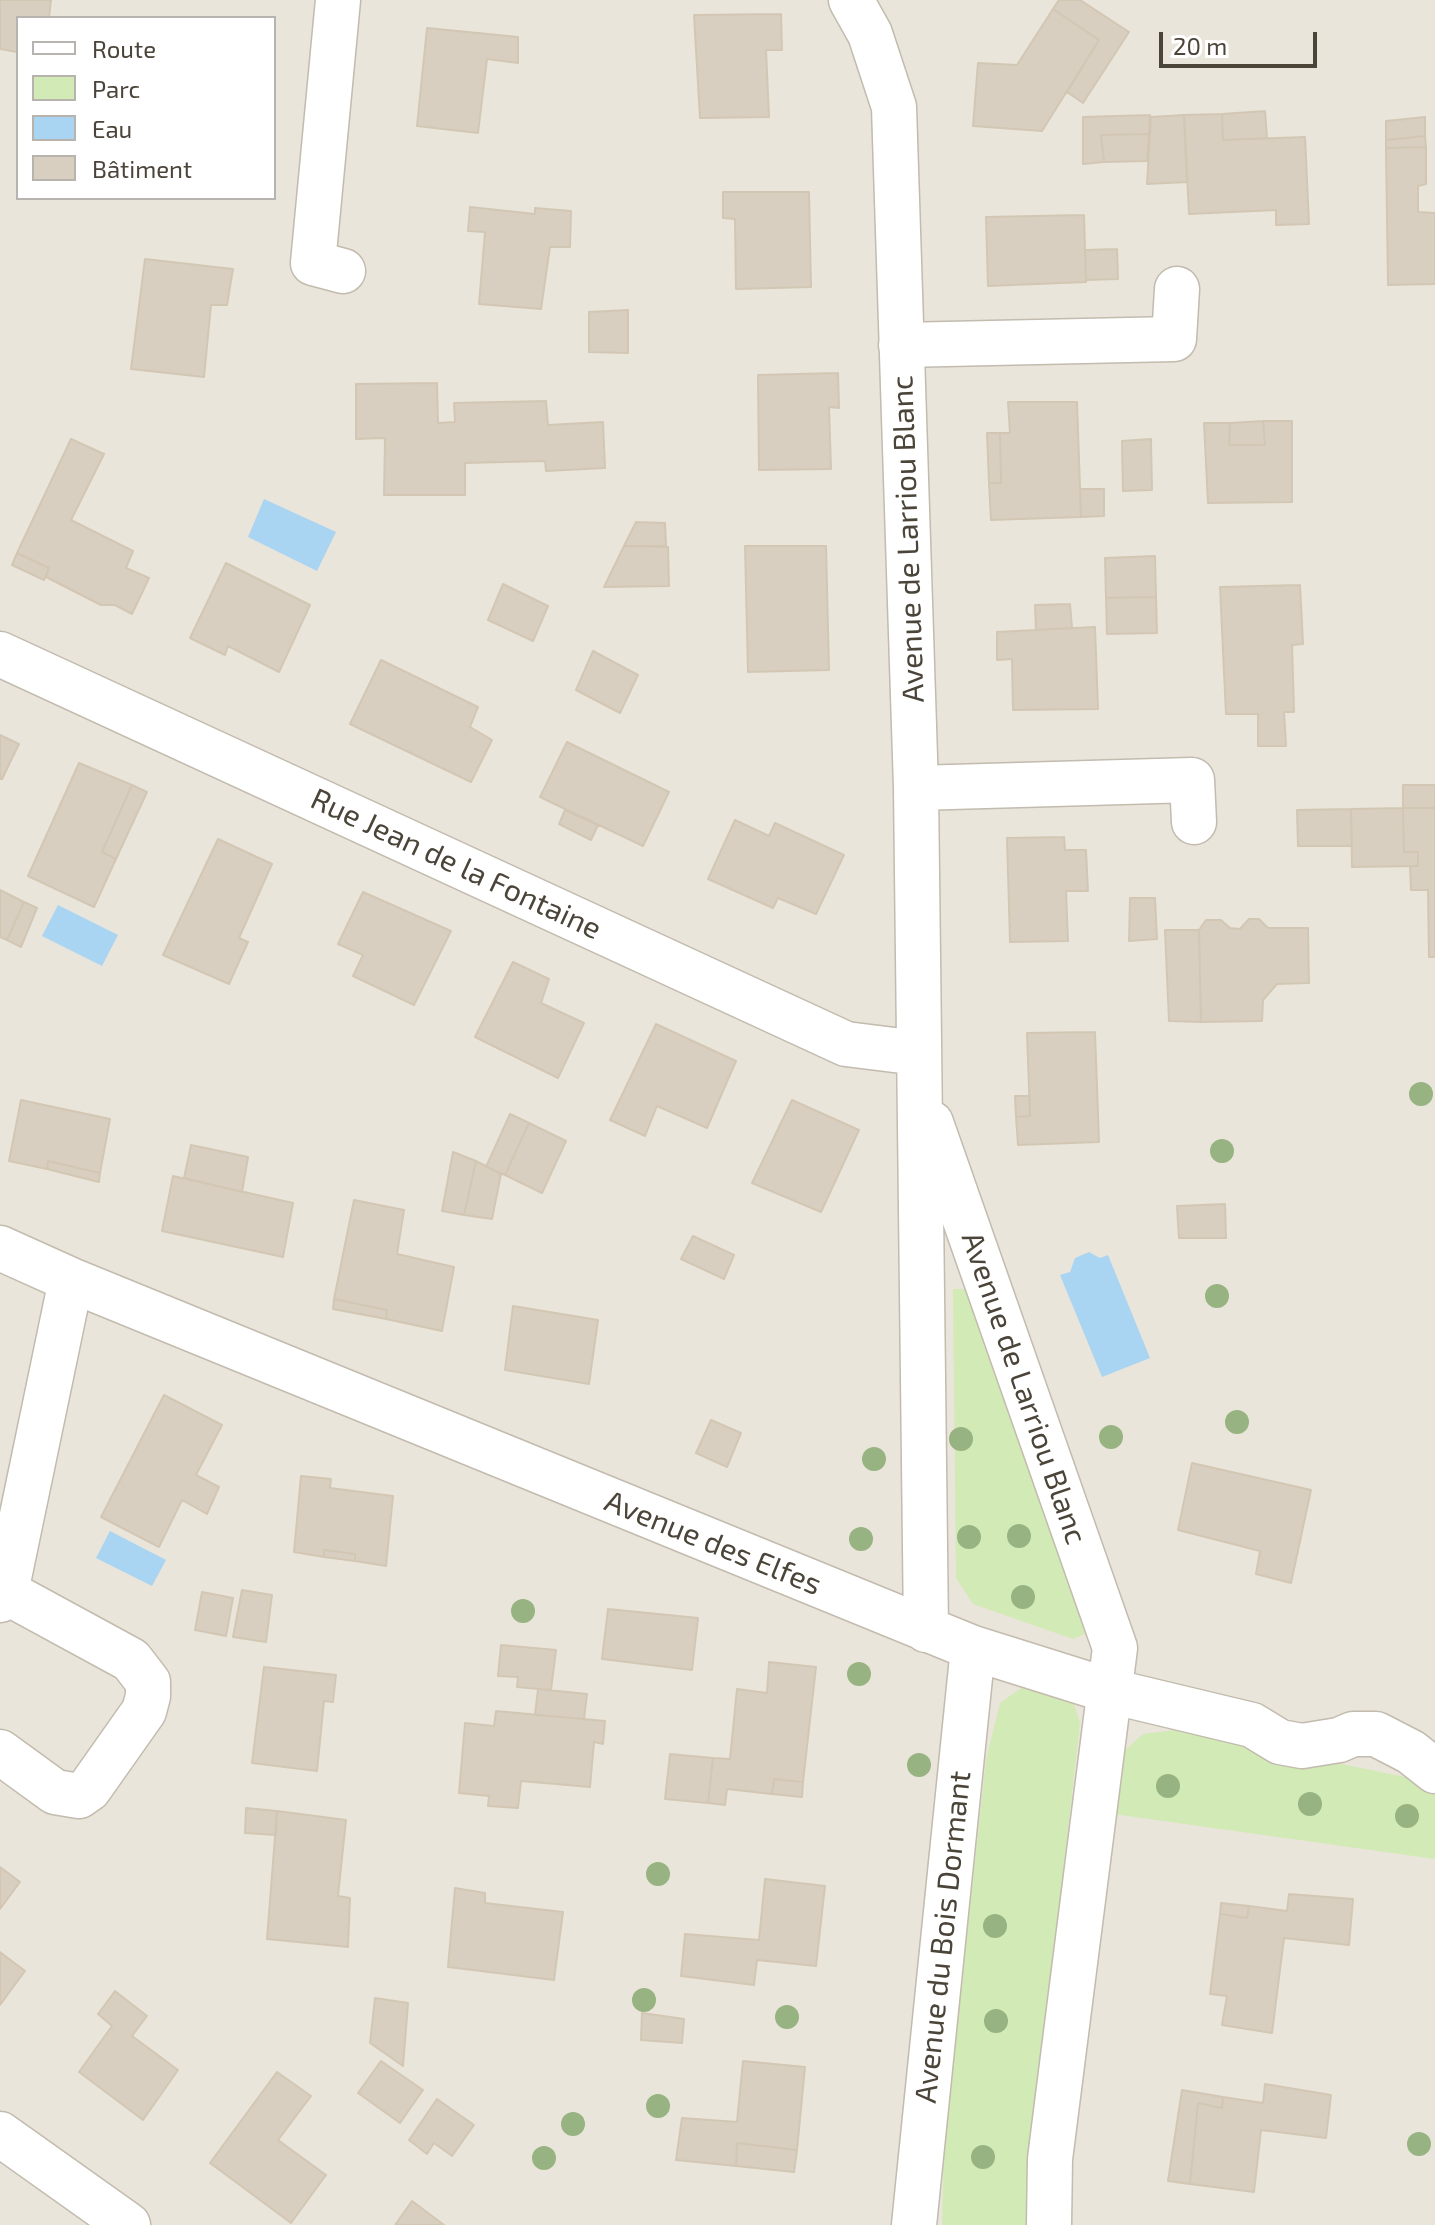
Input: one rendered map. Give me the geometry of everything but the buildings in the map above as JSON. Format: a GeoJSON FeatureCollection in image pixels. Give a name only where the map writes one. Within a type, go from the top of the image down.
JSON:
{"type":"FeatureCollection","features":[{"type":"Feature","properties":{"kind":"street"},"geometry":{"type":"LineString","coordinates":[[338,0],[313,263],[343,271]]}},
{"type":"Feature","properties":{"kind":"street","name":"Avenue de Larriou Blanc"},"geometry":{"type":"LineString","coordinates":[[851,0],[870,34],[894,107],[916,788],[926,1630]]}},
{"type":"Feature","properties":{"kind":"street"},"geometry":{"type":"LineString","coordinates":[[901,345],[1174,339],[1177,289]]}},
{"type":"Feature","properties":{"kind":"street","name":"Rue Jean de la Fontaine"},"geometry":{"type":"LineString","coordinates":[[0,654],[846,1044],[918,1070]]}},
{"type":"Feature","properties":{"kind":"street"},"geometry":{"type":"LineString","coordinates":[[916,788],[1192,780],[1194,822]]}},
{"type":"Feature","properties":{"kind":"street","name":"Avenue de Larriou Blanc"},"geometry":{"type":"LineString","coordinates":[[918,1070],[1115,1648],[1110,1691]]}},
{"type":"Feature","properties":{"kind":"street","name":"Avenue des Elfes"},"geometry":{"type":"LineString","coordinates":[[0,1248],[71,1280],[973,1648],[1110,1691],[1252,1725],[1272,1738],[1291,1744],[1302,1746],[1339,1740],[1353,1734],[1376,1734],[1411,1752],[1435,1771]]}},
{"type":"Feature","properties":{"kind":"street"},"geometry":{"type":"LineString","coordinates":[[0,1752],[55,1792],[79,1796],[89,1789],[144,1711],[148,1696],[148,1682],[131,1660],[3,1596],[71,1280]]}},
{"type":"Feature","properties":{"kind":"street","name":"Avenue du Bois Dormant"},"geometry":{"type":"LineString","coordinates":[[914,2225],[973,1648]]}},
{"type":"Feature","properties":{"kind":"street"},"geometry":{"type":"LineString","coordinates":[[1049,2225],[1050,2159],[1110,1691]]}},
{"type":"Feature","properties":{"kind":"street"},"geometry":{"type":"LineString","coordinates":[[0,2134],[128,2225]]}},
{"type":"Feature","properties":{"kind":"shaded area"},"geometry":{"type":"Polygon","coordinates":[[[0,0],[1435,0],[1435,2225],[0,2225],[0,0]]]}},
{"type":"Feature","properties":{"kind":"green space"},"geometry":{"type":"Polygon","coordinates":[[[953,1289],[973,1289],[1092,1631],[1073,1639],[973,1604],[956,1578],[953,1289]]]}},
{"type":"Feature","properties":{"kind":"green space"},"geometry":{"type":"Polygon","coordinates":[[[1027,1684],[1072,1698],[1080,1723],[1029,2175],[1031,2225],[942,2225],[944,2147],[986,1760],[1000,1703],[1027,1684]]]}},
{"type":"Feature","properties":{"kind":"green space"},"geometry":{"type":"Polygon","coordinates":[[[1175,1730],[1435,1783],[1435,1859],[1113,1814],[1124,1751],[1143,1734],[1175,1730]]]}},
{"type":"Feature","properties":{"kind":"water"},"geometry":{"type":"Polygon","coordinates":[[[264,499],[336,532],[317,571],[248,537],[264,499]]]}},
{"type":"Feature","properties":{"kind":"water"},"geometry":{"type":"Polygon","coordinates":[[[58,905],[118,935],[102,966],[42,936],[58,905]]]}},
{"type":"Feature","properties":{"kind":"water"},"geometry":{"type":"Polygon","coordinates":[[[1089,1252],[1100,1258],[1108,1255],[1150,1358],[1102,1377],[1060,1275],[1070,1272],[1075,1258],[1089,1252]]]}},
{"type":"Feature","properties":{"kind":"water"},"geometry":{"type":"Polygon","coordinates":[[[110,1531],[166,1560],[152,1586],[96,1558],[110,1531]]]}}]}
